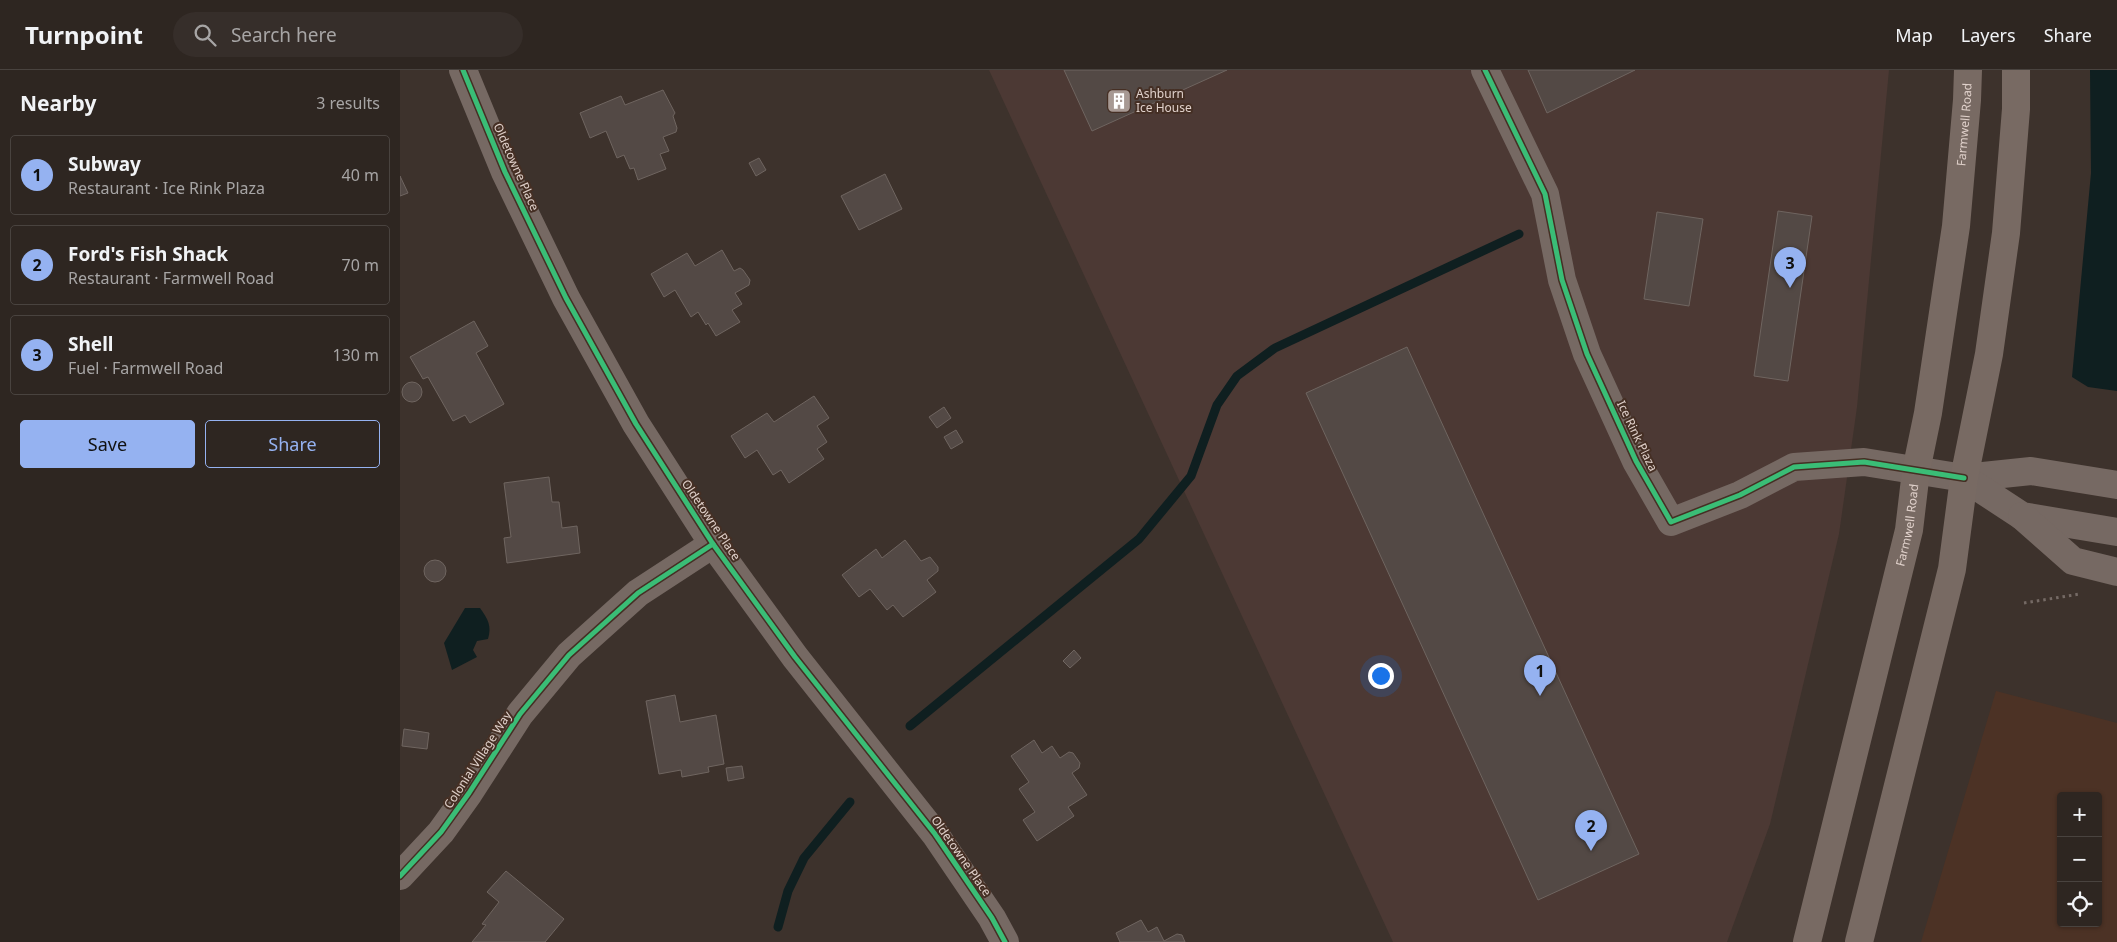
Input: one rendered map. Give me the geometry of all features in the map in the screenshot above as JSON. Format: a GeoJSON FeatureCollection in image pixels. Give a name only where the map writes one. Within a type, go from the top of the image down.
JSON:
{"type":"FeatureCollection","features":[{"type":"Feature","properties":{"kind":"main road","name":"Farmwell Road"},"geometry":{"type":"LineString","coordinates":[[1807,942],[1909,530],[1916,471],[1928,413],[1956,226],[1968,100],[1968,70]]}},
{"type":"Feature","properties":{"kind":"main road"},"geometry":{"type":"LineString","coordinates":[[1859,942],[1952,569],[1964,478],[1989,354],[2006,233],[2016,109],[2016,70]]}},
{"type":"Feature","properties":{"kind":"street","name":"Oldetowne Place"},"geometry":{"type":"LineString","coordinates":[[463,70],[505,172],[566,298],[636,424],[713,544],[796,657],[935,834],[992,918],[1005,942]]}},
{"type":"Feature","properties":{"kind":"street","name":"Ice Rink Plaza"},"geometry":{"type":"LineString","coordinates":[[1485,70],[1545,194],[1562,280],[1587,354],[1636,461],[1671,522],[1740,495],[1794,467],[1864,462],[1964,478]]}},
{"type":"Feature","properties":{"kind":"street"},"geometry":{"type":"LineString","coordinates":[[1964,478],[2031,471],[2117,485]]}},
{"type":"Feature","properties":{"kind":"street"},"geometry":{"type":"LineString","coordinates":[[1964,478],[2022,516],[2073,561],[2117,572]]}},
{"type":"Feature","properties":{"kind":"street"},"geometry":{"type":"LineString","coordinates":[[2022,516],[2117,532]]}},
{"type":"Feature","properties":{"kind":"street","name":"Colonial Village Way"},"geometry":{"type":"LineString","coordinates":[[400,876],[440,832],[469,793],[520,714],[569,655],[638,593],[713,544]]}},
{"type":"Feature","properties":{"kind":"path"},"geometry":{"type":"LineString","coordinates":[[2024,603],[2078,593],[2086,595]]}},
{"type":"Feature","properties":{"kind":"shaded area"},"geometry":{"type":"Polygon","coordinates":[[[989,70],[1889,70],[1857,407],[1839,534],[1770,824],[1727,942],[1393,942],[989,70]]]}},
{"type":"Feature","properties":{"kind":"shaded area"},"geometry":{"type":"Polygon","coordinates":[[[2090,70],[2117,70],[2117,391],[2088,387],[2072,377],[2091,173],[2090,70]]]}},
{"type":"Feature","properties":{"kind":"shaded area"},"geometry":{"type":"Polygon","coordinates":[[[465,608],[480,608],[490,630],[488,639],[477,641],[473,650],[477,657],[452,670],[444,643],[465,608]]]}},
{"type":"Feature","properties":{"kind":"shaded area"},"geometry":{"type":"Polygon","coordinates":[[[1996,691],[2117,723],[2117,942],[1921,942],[1996,691]]]}},
{"type":"Feature","properties":{"kind":"building","name":"Ashburn Ice House"},"geometry":{"type":"Polygon","coordinates":[[[1064,70],[1227,70],[1092,131],[1064,70]]]}},
{"type":"Feature","properties":{"kind":"building"},"geometry":{"type":"Polygon","coordinates":[[[1528,70],[1635,70],[1547,113],[1528,70]]]}},
{"type":"Feature","properties":{"kind":"building"},"geometry":{"type":"Polygon","coordinates":[[[663,90],[675,113],[673,116],[677,128],[676,132],[663,137],[669,151],[660,154],[666,169],[638,180],[634,168],[630,169],[624,155],[617,158],[606,131],[590,138],[580,113],[621,96],[625,105],[663,90]]]}},
{"type":"Feature","properties":{"kind":"building"},"geometry":{"type":"Polygon","coordinates":[[[759,158],[766,170],[756,176],[749,163],[759,158]]]}},
{"type":"Feature","properties":{"kind":"building"},"geometry":{"type":"Polygon","coordinates":[[[885,174],[902,209],[859,230],[841,196],[885,174]]]}},
{"type":"Feature","properties":{"kind":"building"},"geometry":{"type":"Polygon","coordinates":[[[400,176],[408,193],[400,196],[400,176]]]}},
{"type":"Feature","properties":{"kind":"building"},"geometry":{"type":"Polygon","coordinates":[[[1778,211],[1812,216],[1788,381],[1754,376],[1778,211]]]}},
{"type":"Feature","properties":{"kind":"building"},"geometry":{"type":"Polygon","coordinates":[[[1657,212],[1703,219],[1689,306],[1644,299],[1657,212]]]}},
{"type":"Feature","properties":{"kind":"building"},"geometry":{"type":"Polygon","coordinates":[[[722,250],[734,271],[740,268],[750,280],[749,285],[735,293],[742,304],[732,310],[740,322],[716,336],[698,312],[691,317],[675,290],[664,297],[651,274],[687,253],[695,266],[722,250]]]}},
{"type":"Feature","properties":{"kind":"building"},"geometry":{"type":"Polygon","coordinates":[[[474,321],[488,346],[476,353],[504,404],[470,423],[465,415],[453,421],[428,377],[423,379],[410,357],[474,321]]]}},
{"type":"Feature","properties":{"kind":"building"},"geometry":{"type":"Polygon","coordinates":[[[1407,347],[1639,854],[1538,900],[1306,393],[1407,347]]]}},
{"type":"Feature","properties":{"kind":"building"},"geometry":{"type":"Polygon","coordinates":[[[412,382],[419,385],[422,392],[419,399],[412,402],[405,399],[402,392],[405,385],[412,382]]]}},
{"type":"Feature","properties":{"kind":"building"},"geometry":{"type":"Polygon","coordinates":[[[814,396],[829,418],[817,426],[827,442],[817,449],[824,459],[789,483],[781,470],[773,475],[757,450],[745,458],[731,436],[767,413],[774,422],[814,396]]]}},
{"type":"Feature","properties":{"kind":"building"},"geometry":{"type":"Polygon","coordinates":[[[944,407],[951,418],[937,428],[929,417],[944,407]]]}},
{"type":"Feature","properties":{"kind":"building"},"geometry":{"type":"Polygon","coordinates":[[[956,430],[963,442],[951,449],[944,437],[956,430]]]}},
{"type":"Feature","properties":{"kind":"building"},"geometry":{"type":"Polygon","coordinates":[[[549,477],[552,502],[559,502],[562,528],[577,526],[580,553],[507,563],[504,538],[511,537],[504,483],[549,477]]]}},
{"type":"Feature","properties":{"kind":"building"},"geometry":{"type":"Polygon","coordinates":[[[905,540],[921,561],[930,557],[938,567],[938,571],[927,580],[936,592],[903,617],[893,605],[887,610],[870,589],[859,597],[842,575],[876,549],[882,558],[905,540]]]}},
{"type":"Feature","properties":{"kind":"building"},"geometry":{"type":"Polygon","coordinates":[[[435,560],[443,563],[446,571],[443,579],[435,582],[427,579],[424,571],[427,563],[435,560]]]}},
{"type":"Feature","properties":{"kind":"building"},"geometry":{"type":"Polygon","coordinates":[[[1074,650],[1081,658],[1070,668],[1063,661],[1074,650]]]}},
{"type":"Feature","properties":{"kind":"building"},"geometry":{"type":"Polygon","coordinates":[[[675,695],[680,722],[716,715],[724,764],[708,767],[709,772],[682,777],[681,770],[659,774],[646,701],[675,695]]]}},
{"type":"Feature","properties":{"kind":"building"},"geometry":{"type":"Polygon","coordinates":[[[404,729],[429,733],[427,749],[402,746],[404,729]]]}},
{"type":"Feature","properties":{"kind":"building"},"geometry":{"type":"Polygon","coordinates":[[[1034,740],[1042,753],[1052,746],[1060,758],[1069,752],[1073,753],[1080,763],[1079,768],[1072,773],[1087,795],[1068,807],[1074,816],[1037,841],[1023,820],[1035,812],[1019,789],[1029,782],[1011,756],[1034,740]]]}},
{"type":"Feature","properties":{"kind":"building"},"geometry":{"type":"Polygon","coordinates":[[[742,766],[744,778],[728,781],[726,768],[742,766]]]}},
{"type":"Feature","properties":{"kind":"building"},"geometry":{"type":"Polygon","coordinates":[[[506,871],[564,919],[545,942],[472,942],[486,925],[482,924],[499,902],[487,892],[506,871]]]}},
{"type":"Feature","properties":{"kind":"building"},"geometry":{"type":"Polygon","coordinates":[[[1141,920],[1148,932],[1157,927],[1164,941],[1177,934],[1182,935],[1185,942],[1120,942],[1116,933],[1141,920]]]}},
{"type":"Feature","properties":{"kind":"waterway"},"geometry":{"type":"LineString","coordinates":[[910,726],[1139,539],[1191,476],[1217,405],[1237,376],[1275,348],[1519,234]]}},
{"type":"Feature","properties":{"kind":"waterway"},"geometry":{"type":"LineString","coordinates":[[778,927],[788,891],[804,858],[850,802]]}},
{"type":"Feature","properties":{"kind":"cycle path"},"geometry":{"type":"LineString","coordinates":[[463,70],[505,172],[566,298],[636,424],[713,544],[795,657],[935,834],[992,918],[1005,942]]}},
{"type":"Feature","properties":{"kind":"cycle path"},"geometry":{"type":"LineString","coordinates":[[1485,70],[1545,194],[1562,280],[1587,354],[1636,461],[1671,522],[1740,495],[1794,467],[1864,462],[1964,478]]}},
{"type":"Feature","properties":{"kind":"cycle path"},"geometry":{"type":"LineString","coordinates":[[400,876],[441,832],[469,793],[520,714],[569,655],[638,593],[713,544]]}},
{"type":"Feature","properties":{"kind":"place","name":"Ashburn Ice House"},"geometry":{"type":"Point","coordinates":[1119,101]}},
{"type":"Feature","properties":{"kind":"place","name":"Shell"},"geometry":{"type":"Point","coordinates":[1790,288]}},
{"type":"Feature","properties":{"kind":"place","name":"Subway"},"geometry":{"type":"Point","coordinates":[1540,696]}},
{"type":"Feature","properties":{"kind":"place","name":"Ford's Fish Shack"},"geometry":{"type":"Point","coordinates":[1591,851]}}]}
